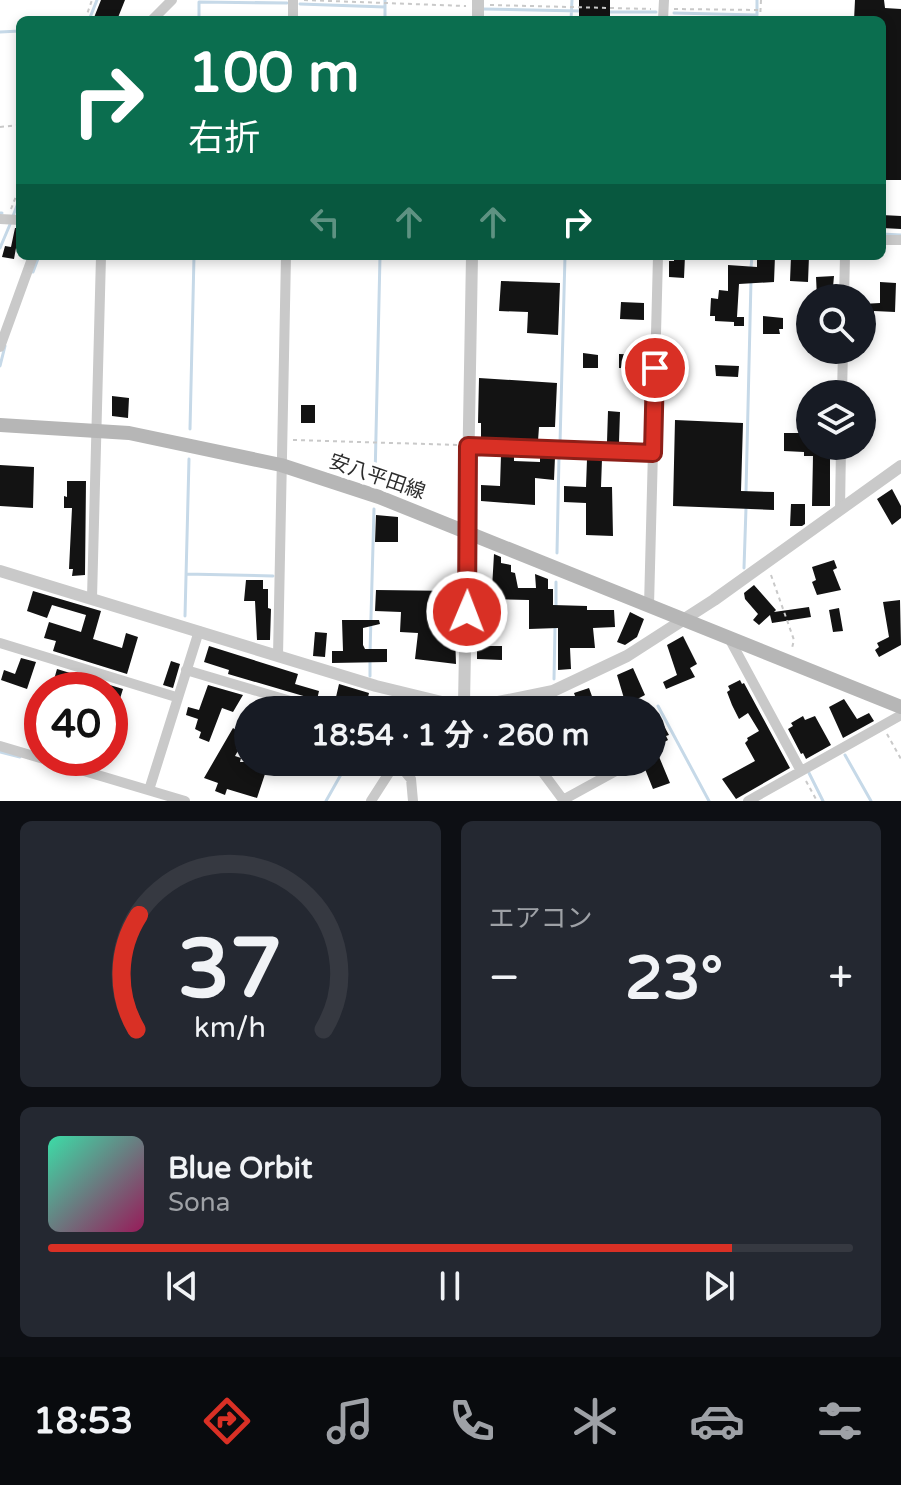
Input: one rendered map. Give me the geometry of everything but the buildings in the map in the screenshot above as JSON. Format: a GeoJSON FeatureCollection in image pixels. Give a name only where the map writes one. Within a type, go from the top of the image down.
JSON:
{"type":"FeatureCollection","features":[{"type":"Feature","properties":{"kind":"main road","name":"安八平田線"},"geometry":{"type":"LineString","coordinates":[[0,425],[129,433],[281,465],[379,497],[901,707]]}},
{"type":"Feature","properties":{"kind":"street"},"geometry":{"type":"LineString","coordinates":[[156,16],[172,0]]}},
{"type":"Feature","properties":{"kind":"street"},"geometry":{"type":"LineString","coordinates":[[0,347],[32,260]]}},
{"type":"Feature","properties":{"kind":"street"},"geometry":{"type":"LineString","coordinates":[[92,598],[101,260]]}},
{"type":"Feature","properties":{"kind":"street"},"geometry":{"type":"LineString","coordinates":[[278,656],[286,260]]}},
{"type":"Feature","properties":{"kind":"street"},"geometry":{"type":"LineString","coordinates":[[461,696],[468,586],[466,531],[472,260]]}},
{"type":"Feature","properties":{"kind":"street"},"geometry":{"type":"LineString","coordinates":[[649,606],[658,260]]}},
{"type":"Feature","properties":{"kind":"street"},"geometry":{"type":"LineString","coordinates":[[844,284],[845,260]]}},
{"type":"Feature","properties":{"kind":"street"},"geometry":{"type":"LineString","coordinates":[[468,446],[653,453]]}},
{"type":"Feature","properties":{"kind":"street"},"geometry":{"type":"LineString","coordinates":[[840,510],[841,460]]}},
{"type":"Feature","properties":{"kind":"street"},"geometry":{"type":"LineString","coordinates":[[540,696],[627,656],[767,562],[901,466]]}},
{"type":"Feature","properties":{"kind":"street"},"geometry":{"type":"LineString","coordinates":[[0,571],[199,631],[396,696]]}},
{"type":"Feature","properties":{"kind":"street"},"geometry":{"type":"LineString","coordinates":[[149,790],[199,631]]}},
{"type":"Feature","properties":{"kind":"street"},"geometry":{"type":"LineString","coordinates":[[729,638],[801,771]]}},
{"type":"Feature","properties":{"kind":"street"},"geometry":{"type":"LineString","coordinates":[[0,643],[176,697]]}},
{"type":"Feature","properties":{"kind":"street"},"geometry":{"type":"LineString","coordinates":[[186,670],[274,696]]}},
{"type":"Feature","properties":{"kind":"street"},"geometry":{"type":"LineString","coordinates":[[748,801],[901,715]]}},
{"type":"Feature","properties":{"kind":"street"},"geometry":{"type":"LineString","coordinates":[[0,746],[185,801]]}},
{"type":"Feature","properties":{"kind":"street"},"geometry":{"type":"LineString","coordinates":[[371,801],[387,776]]}},
{"type":"Feature","properties":{"kind":"street"},"geometry":{"type":"LineString","coordinates":[[408,776],[413,801]]}},
{"type":"Feature","properties":{"kind":"street"},"geometry":{"type":"LineString","coordinates":[[545,776],[563,800],[607,776]]}},
{"type":"Feature","properties":{"kind":"path"},"geometry":{"type":"LineString","coordinates":[[293,0],[478,8],[760,10]]}},
{"type":"Feature","properties":{"kind":"path"},"geometry":{"type":"LineString","coordinates":[[760,16],[761,0]]}},
{"type":"Feature","properties":{"kind":"path"},"geometry":{"type":"LineString","coordinates":[[3,219],[16,194]]}},
{"type":"Feature","properties":{"kind":"path"},"geometry":{"type":"LineString","coordinates":[[282,440],[468,446]]}},
{"type":"Feature","properties":{"kind":"path"},"geometry":{"type":"LineString","coordinates":[[767,562],[794,640],[786,661]]}},
{"type":"Feature","properties":{"kind":"path"},"geometry":{"type":"LineString","coordinates":[[883,726],[901,759]]}},
{"type":"Feature","properties":{"kind":"path"},"geometry":{"type":"LineString","coordinates":[[801,771],[817,801]]}},
{"type":"Feature","properties":{"kind":"waterway"},"geometry":{"type":"LineString","coordinates":[[91,16],[97,0]]}},
{"type":"Feature","properties":{"kind":"waterway"},"geometry":{"type":"LineString","coordinates":[[385,0],[385,16]]}},
{"type":"Feature","properties":{"kind":"waterway"},"geometry":{"type":"LineString","coordinates":[[571,16],[572,0]]}},
{"type":"Feature","properties":{"kind":"waterway"},"geometry":{"type":"LineString","coordinates":[[757,0],[757,15]]}},
{"type":"Feature","properties":{"kind":"waterway"},"geometry":{"type":"LineString","coordinates":[[199,16],[199,2],[287,3]]}},
{"type":"Feature","properties":{"kind":"waterway"},"geometry":{"type":"LineString","coordinates":[[300,4],[385,7]]}},
{"type":"Feature","properties":{"kind":"waterway"},"geometry":{"type":"LineString","coordinates":[[483,9],[580,11]]}},
{"type":"Feature","properties":{"kind":"waterway"},"geometry":{"type":"LineString","coordinates":[[607,12],[656,12]]}},
{"type":"Feature","properties":{"kind":"waterway"},"geometry":{"type":"LineString","coordinates":[[674,13],[757,16]]}},
{"type":"Feature","properties":{"kind":"waterway"},"geometry":{"type":"LineString","coordinates":[[0,32],[16,31]]}},
{"type":"Feature","properties":{"kind":"waterway"},"geometry":{"type":"LineString","coordinates":[[13,216],[16,208]]}},
{"type":"Feature","properties":{"kind":"waterway"},"geometry":{"type":"LineString","coordinates":[[0,248],[11,222]]}},
{"type":"Feature","properties":{"kind":"waterway"},"geometry":{"type":"LineString","coordinates":[[886,234],[901,235]]}},
{"type":"Feature","properties":{"kind":"waterway"},"geometry":{"type":"LineString","coordinates":[[33,272],[38,260]]}},
{"type":"Feature","properties":{"kind":"waterway"},"geometry":{"type":"LineString","coordinates":[[190,429],[194,260]]}},
{"type":"Feature","properties":{"kind":"waterway"},"geometry":{"type":"LineString","coordinates":[[375,479],[380,260]]}},
{"type":"Feature","properties":{"kind":"waterway"},"geometry":{"type":"LineString","coordinates":[[560,443],[565,260]]}},
{"type":"Feature","properties":{"kind":"waterway"},"geometry":{"type":"LineString","coordinates":[[751,268],[752,260]]}},
{"type":"Feature","properties":{"kind":"waterway"},"geometry":{"type":"LineString","coordinates":[[746,492],[751,280]]}},
{"type":"Feature","properties":{"kind":"waterway"},"geometry":{"type":"LineString","coordinates":[[0,366],[5,346]]}},
{"type":"Feature","properties":{"kind":"waterway"},"geometry":{"type":"LineString","coordinates":[[557,553],[559,456]]}},
{"type":"Feature","properties":{"kind":"waterway"},"geometry":{"type":"LineString","coordinates":[[185,616],[189,459]]}},
{"type":"Feature","properties":{"kind":"waterway"},"geometry":{"type":"LineString","coordinates":[[744,568],[746,508]]}},
{"type":"Feature","properties":{"kind":"waterway"},"geometry":{"type":"LineString","coordinates":[[370,653],[374,509]]}},
{"type":"Feature","properties":{"kind":"waterway"},"geometry":{"type":"LineString","coordinates":[[186,574],[273,576]]}},
{"type":"Feature","properties":{"kind":"waterway"},"geometry":{"type":"LineString","coordinates":[[556,582],[556,608]]}},
{"type":"Feature","properties":{"kind":"waterway"},"geometry":{"type":"LineString","coordinates":[[554,679],[555,627]]}},
{"type":"Feature","properties":{"kind":"waterway"},"geometry":{"type":"LineString","coordinates":[[370,660],[370,676]]}},
{"type":"Feature","properties":{"kind":"waterway"},"geometry":{"type":"LineString","coordinates":[[666,721],[709,801]]}},
{"type":"Feature","properties":{"kind":"waterway"},"geometry":{"type":"LineString","coordinates":[[0,752],[20,757]]}},
{"type":"Feature","properties":{"kind":"waterway"},"geometry":{"type":"LineString","coordinates":[[845,755],[871,801]]}},
{"type":"Feature","properties":{"kind":"waterway"},"geometry":{"type":"LineString","coordinates":[[809,773],[823,801]]}},
{"type":"Feature","properties":{"kind":"waterway"},"geometry":{"type":"LineString","coordinates":[[326,801],[340,776]]}},
{"type":"Feature","properties":{"kind":"route"},"geometry":{"type":"LineString","coordinates":[[467,612],[468,446],[653,453],[655,368]]}}]}
